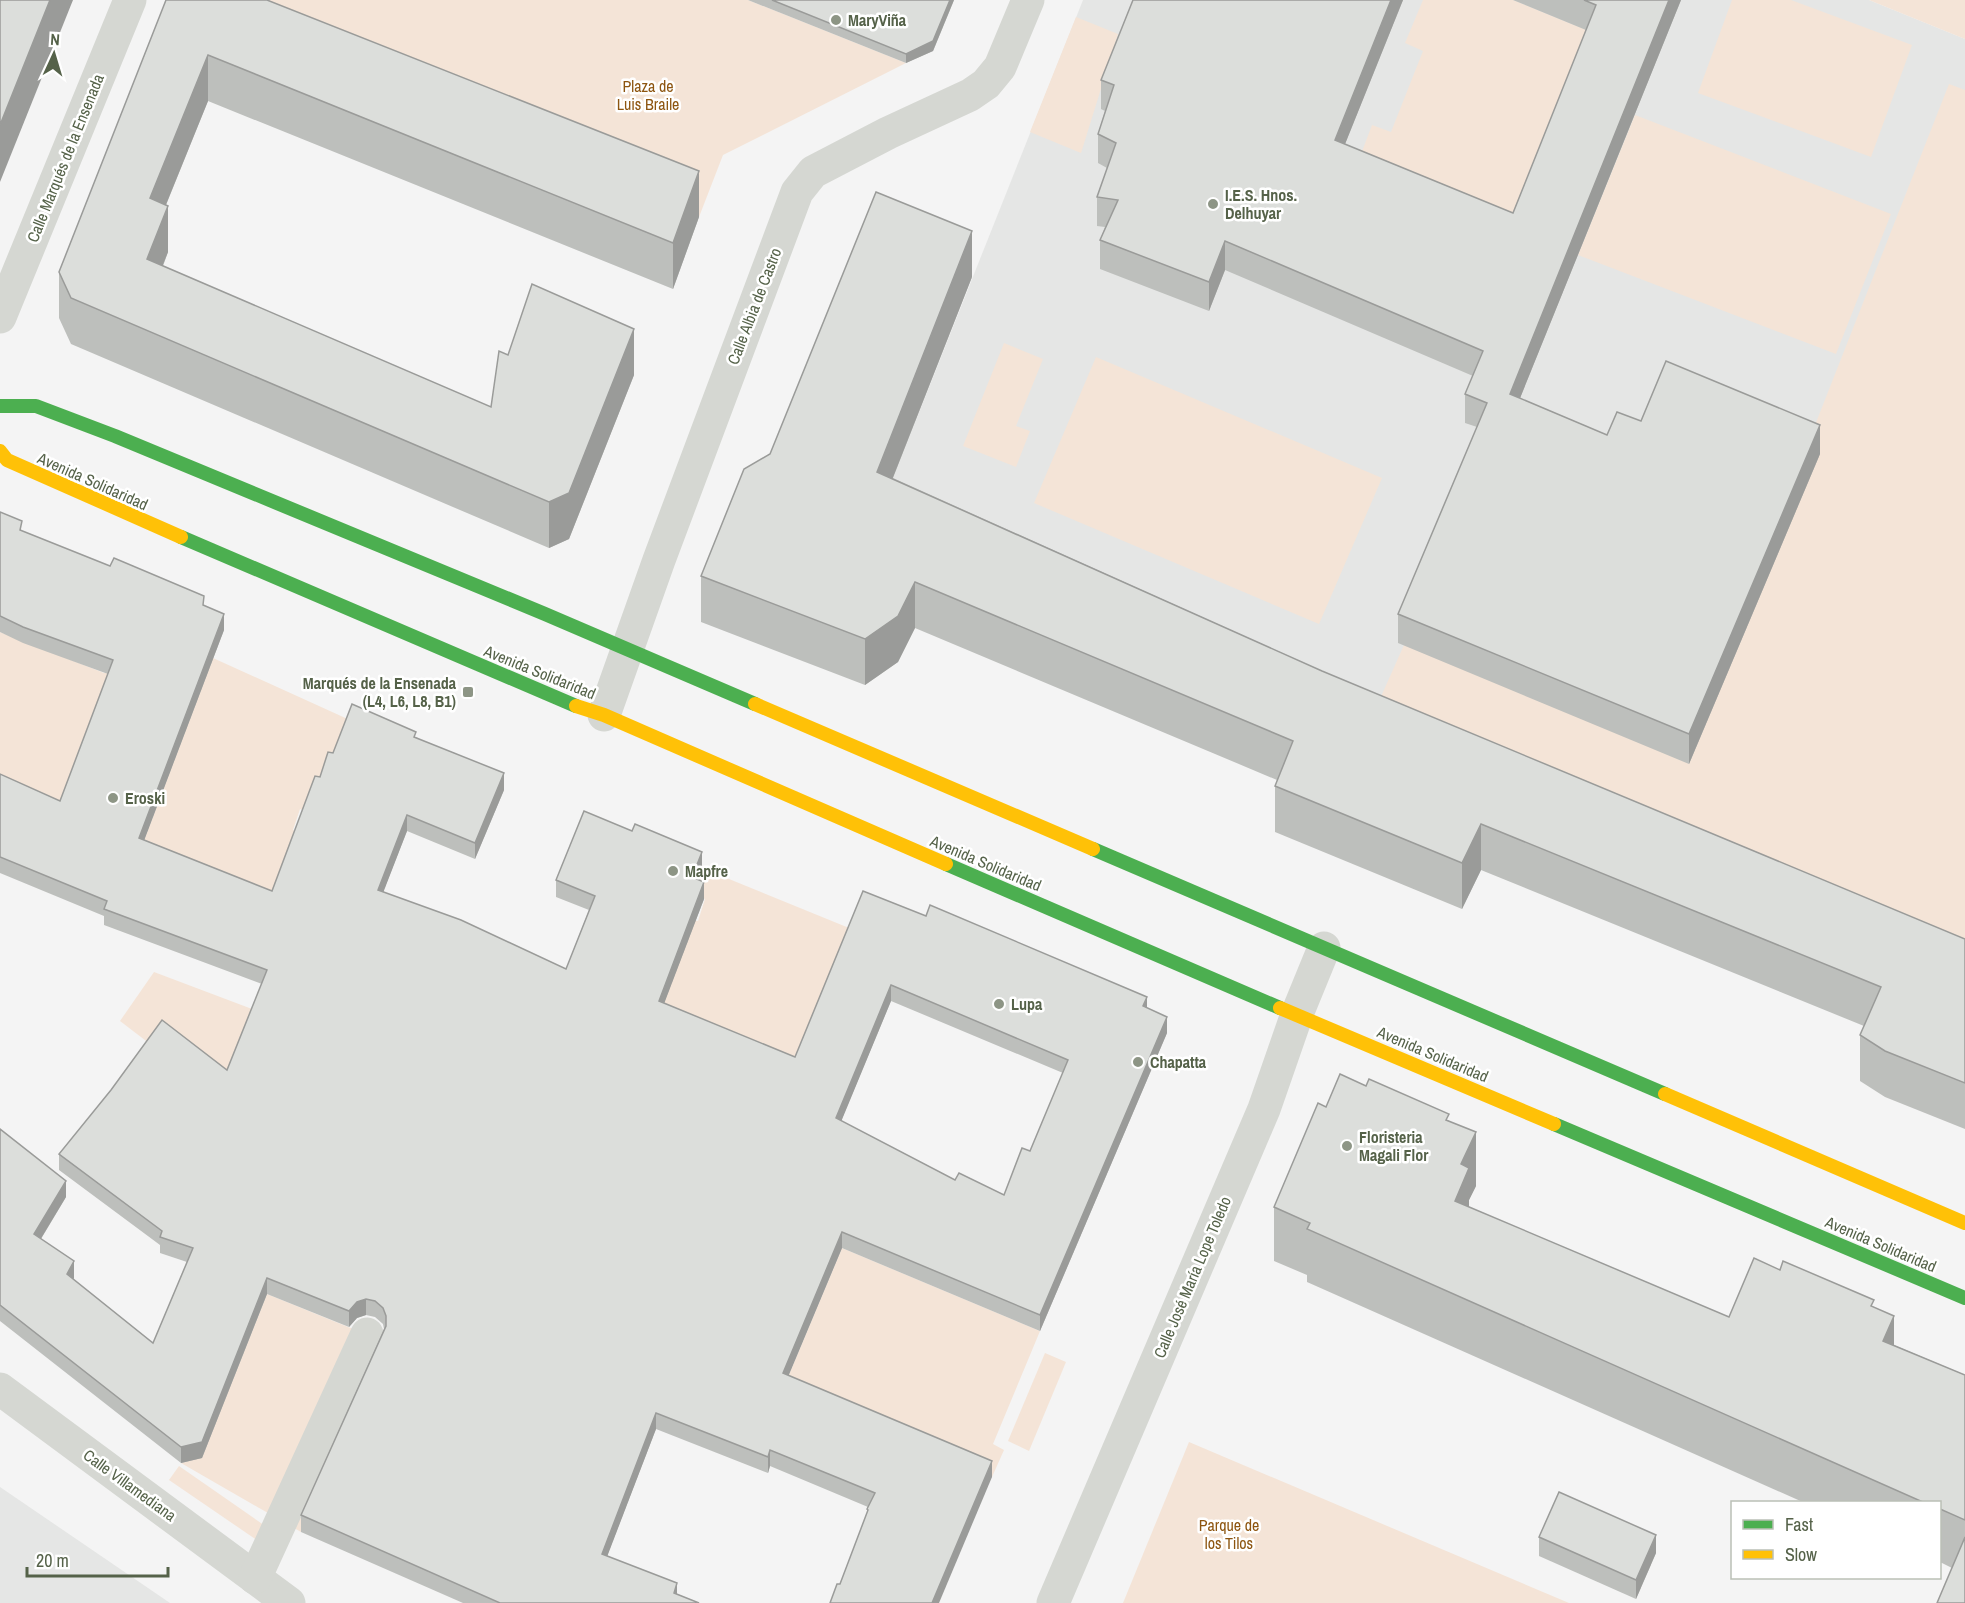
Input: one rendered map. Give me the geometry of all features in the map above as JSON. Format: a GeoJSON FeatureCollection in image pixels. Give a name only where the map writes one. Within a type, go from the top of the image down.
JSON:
{"type":"FeatureCollection","features":[{"type":"Feature","properties":{"kind":"main road"},"geometry":{"type":"LineString","coordinates":[[0,406],[36,406],[115,436],[628,649],[1965,1223]]}},
{"type":"Feature","properties":{"kind":"main road","name":"Avenida Solidaridad"},"geometry":{"type":"LineString","coordinates":[[0,451],[7,460],[87,497],[584,709],[604,715],[1193,971],[1965,1298]]}},
{"type":"Feature","properties":{"kind":"street","name":"Calle Marqués de la Ensenada"},"geometry":{"type":"LineString","coordinates":[[0,317],[130,0]]}},
{"type":"Feature","properties":{"kind":"street","name":"Calle Albia de Castro"},"geometry":{"type":"LineString","coordinates":[[604,715],[667,538],[797,192],[813,172],[888,133],[970,95],[986,84],[1000,67],[1028,0]]}},
{"type":"Feature","properties":{"kind":"street","name":"Calle José María Lope Toledo"},"geometry":{"type":"LineString","coordinates":[[1053,1603],[1264,1109],[1297,1014],[1324,948]]}},
{"type":"Feature","properties":{"kind":"street"},"geometry":{"type":"LineString","coordinates":[[255,1578],[367,1334]]}},
{"type":"Feature","properties":{"kind":"street","name":"Calle Villamediana"},"geometry":{"type":"LineString","coordinates":[[0,1389],[289,1603]]}},
{"type":"Feature","properties":{"kind":"shaded area"},"geometry":{"type":"Polygon","coordinates":[[[1083,0],[1869,0],[1965,39],[1965,961],[877,518],[1083,0]]]}},
{"type":"Feature","properties":{"kind":"shaded area"},"geometry":{"type":"Polygon","coordinates":[[[0,1487],[170,1603],[0,1603],[0,1487]]]}},
{"type":"Feature","properties":{"kind":"green space","name":"Plaza de Luis Braile"},"geometry":{"type":"Polygon","coordinates":[[[185,0],[748,0],[906,63],[723,155],[699,217],[180,11],[185,0]]]}},
{"type":"Feature","properties":{"kind":"green space"},"geometry":{"type":"Polygon","coordinates":[[[1423,0],[1513,0],[1596,34],[1513,242],[1333,228],[1372,125],[1391,132],[1423,51],[1405,43],[1423,0]]]}},
{"type":"Feature","properties":{"kind":"green space"},"geometry":{"type":"Polygon","coordinates":[[[1732,0],[1791,0],[1912,45],[1871,157],[1698,93],[1732,0]]]}},
{"type":"Feature","properties":{"kind":"green space"},"geometry":{"type":"Polygon","coordinates":[[[1869,0],[1965,0],[1965,39],[1869,0]]]}},
{"type":"Feature","properties":{"kind":"green space"},"geometry":{"type":"Polygon","coordinates":[[[1076,17],[1118,34],[1081,153],[1030,132],[1076,17]]]}},
{"type":"Feature","properties":{"kind":"green space"},"geometry":{"type":"Polygon","coordinates":[[[1949,84],[1965,90],[1965,961],[1371,719],[1404,645],[1689,763],[1819,455],[1806,448],[1949,84]]]}},
{"type":"Feature","properties":{"kind":"green space"},"geometry":{"type":"Polygon","coordinates":[[[1635,115],[1891,214],[1836,354],[1578,255],[1635,115]]]}},
{"type":"Feature","properties":{"kind":"green space"},"geometry":{"type":"Polygon","coordinates":[[[1004,343],[1043,359],[1016,426],[1030,431],[1016,467],[963,446],[1004,343]]]}},
{"type":"Feature","properties":{"kind":"green space"},"geometry":{"type":"Polygon","coordinates":[[[1096,357],[1382,478],[1319,624],[1034,503],[1096,357]]]}},
{"type":"Feature","properties":{"kind":"green space"},"geometry":{"type":"Polygon","coordinates":[[[0,632],[104,673],[114,670],[60,817],[0,791],[0,632]]]}},
{"type":"Feature","properties":{"kind":"green space"},"geometry":{"type":"Polygon","coordinates":[[[213,658],[352,721],[308,812],[300,809],[293,830],[301,833],[285,894],[137,859],[213,658]]]}},
{"type":"Feature","properties":{"kind":"green space"},"geometry":{"type":"Polygon","coordinates":[[[702,868],[854,930],[791,1082],[642,1014],[690,919],[698,921],[705,899],[692,893],[702,868]]]}},
{"type":"Feature","properties":{"kind":"green space"},"geometry":{"type":"Polygon","coordinates":[[[154,972],[257,1011],[227,1086],[154,1047],[120,1021],[154,972]]]}},
{"type":"Feature","properties":{"kind":"green space"},"geometry":{"type":"Polygon","coordinates":[[[842,1248],[1040,1331],[993,1444],[1004,1450],[992,1477],[783,1389],[842,1248]]]}},
{"type":"Feature","properties":{"kind":"green space"},"geometry":{"type":"Polygon","coordinates":[[[267,1294],[385,1342],[301,1532],[181,1463],[202,1457],[267,1294]]]}},
{"type":"Feature","properties":{"kind":"green space"},"geometry":{"type":"Polygon","coordinates":[[[1045,1353],[1066,1362],[1029,1451],[1008,1441],[1045,1353]]]}},
{"type":"Feature","properties":{"kind":"green space","name":"Parque de los Tilos"},"geometry":{"type":"Polygon","coordinates":[[[1189,1442],[1569,1603],[1123,1603],[1189,1442]]]}},
{"type":"Feature","properties":{"kind":"green space"},"geometry":{"type":"Polygon","coordinates":[[[179,1466],[271,1530],[264,1545],[169,1480],[179,1466]]]}},
{"type":"Feature","properties":{"kind":"building"},"geometry":{"type":"Polygon","coordinates":[[[0,0],[50,0],[0,125],[0,0]]]}},
{"type":"Feature","properties":{"kind":"building"},"geometry":{"type":"Polygon","coordinates":[[[166,0],[267,0],[699,171],[673,243],[208,55],[150,198],[168,206],[147,259],[491,407],[499,351],[508,355],[532,284],[634,329],[569,493],[549,502],[71,298],[59,272],[166,0]]]}},
{"type":"Feature","properties":{"kind":"building"},"geometry":{"type":"Polygon","coordinates":[[[772,0],[950,0],[933,41],[906,54],[772,0]]]}},
{"type":"Feature","properties":{"kind":"building"},"geometry":{"type":"Polygon","coordinates":[[[1133,0],[1391,0],[1335,140],[1513,213],[1596,5],[1584,0],[1669,0],[1510,394],[1607,435],[1617,412],[1641,421],[1666,361],[1820,425],[1689,734],[1398,614],[1487,403],[1465,394],[1483,351],[1225,241],[1209,282],[1100,240],[1118,200],[1097,197],[1116,143],[1098,134],[1114,85],[1101,80],[1133,0]]]}},
{"type":"Feature","properties":{"kind":"building"},"geometry":{"type":"Polygon","coordinates":[[[876,192],[972,231],[877,472],[1322,671],[1965,939],[1965,1083],[1885,1051],[1860,1035],[1881,987],[1481,824],[1462,863],[1275,786],[1293,741],[915,582],[898,616],[865,639],[701,576],[744,469],[770,454],[876,192]]]}},
{"type":"Feature","properties":{"kind":"building"},"geometry":{"type":"Polygon","coordinates":[[[0,512],[22,521],[20,530],[110,566],[114,558],[204,596],[203,605],[224,614],[139,838],[272,891],[315,776],[320,777],[328,752],[333,753],[352,704],[416,732],[414,737],[504,773],[475,843],[407,815],[378,890],[461,920],[566,969],[595,896],[556,880],[584,811],[632,831],[635,824],[702,852],[692,877],[704,882],[659,1001],[795,1057],[863,891],[926,916],[930,905],[1147,997],[1143,1006],[1167,1017],[1040,1315],[842,1232],[783,1373],[992,1461],[932,1603],[830,1603],[837,1584],[840,1584],[875,1493],[770,1450],[768,1457],[656,1413],[602,1554],[677,1583],[674,1593],[699,1603],[500,1603],[301,1515],[386,1326],[383,1308],[375,1301],[366,1299],[357,1302],[349,1311],[267,1278],[202,1442],[181,1447],[0,1305],[0,1129],[66,1181],[34,1234],[74,1261],[67,1274],[153,1343],[193,1248],[160,1237],[162,1231],[59,1154],[111,1090],[162,1020],[227,1070],[267,970],[104,909],[107,901],[0,857],[0,774],[60,801],[113,660],[23,627],[0,616],[0,512]],[[891,985],[836,1118],[955,1180],[959,1173],[1004,1195],[1022,1148],[1030,1151],[1068,1060],[891,985]]]}},
{"type":"Feature","properties":{"kind":"building"},"geometry":{"type":"Polygon","coordinates":[[[1340,1074],[1366,1086],[1369,1079],[1449,1114],[1446,1120],[1476,1132],[1461,1164],[1469,1168],[1455,1201],[1729,1317],[1754,1258],[1780,1270],[1783,1261],[1874,1300],[1871,1306],[1894,1316],[1883,1341],[1965,1375],[1965,1520],[1941,1509],[1941,1501],[1920,1501],[1307,1229],[1310,1223],[1274,1207],[1318,1103],[1326,1107],[1340,1074]]]}},
{"type":"Feature","properties":{"kind":"building"},"geometry":{"type":"Polygon","coordinates":[[[1559,1492],[1656,1535],[1636,1580],[1539,1537],[1559,1492]]]}},
{"type":"Feature","properties":{"kind":"building"},"geometry":{"type":"Polygon","coordinates":[[[1965,1537],[1965,1603],[1937,1603],[1965,1537]]]}},
{"type":"Feature","properties":{"kind":"traffic: fast"},"geometry":{"type":"LineString","coordinates":[[0,406],[36,406],[115,436],[545,614],[755,704]]}},
{"type":"Feature","properties":{"kind":"traffic: fast"},"geometry":{"type":"LineString","coordinates":[[181,537],[576,706]]}},
{"type":"Feature","properties":{"kind":"traffic: fast"},"geometry":{"type":"LineString","coordinates":[[1093,849],[1665,1094]]}},
{"type":"Feature","properties":{"kind":"traffic: fast"},"geometry":{"type":"LineString","coordinates":[[946,864],[1280,1008]]}},
{"type":"Feature","properties":{"kind":"traffic: fast"},"geometry":{"type":"LineString","coordinates":[[1554,1124],[1965,1298]]}},
{"type":"Feature","properties":{"kind":"traffic: slow"},"geometry":{"type":"LineString","coordinates":[[0,451],[7,460],[181,537]]}},
{"type":"Feature","properties":{"kind":"traffic: slow"},"geometry":{"type":"LineString","coordinates":[[755,704],[1093,849]]}},
{"type":"Feature","properties":{"kind":"traffic: slow"},"geometry":{"type":"LineString","coordinates":[[576,706],[604,715],[946,864]]}},
{"type":"Feature","properties":{"kind":"traffic: slow"},"geometry":{"type":"LineString","coordinates":[[1280,1008],[1554,1124]]}},
{"type":"Feature","properties":{"kind":"traffic: slow"},"geometry":{"type":"LineString","coordinates":[[1665,1094],[1965,1223]]}},
{"type":"Feature","properties":{"kind":"place","name":"MaryViña"},"geometry":{"type":"Point","coordinates":[836,20]}},
{"type":"Feature","properties":{"kind":"place","name":"I.E.S. Hnos. Delhuyar"},"geometry":{"type":"Point","coordinates":[1213,204]}},
{"type":"Feature","properties":{"kind":"place","name":"Marqués de la Ensenada (L4, L6, L8, B1)"},"geometry":{"type":"Point","coordinates":[468,692]}},
{"type":"Feature","properties":{"kind":"place","name":"Eroski"},"geometry":{"type":"Point","coordinates":[113,798]}},
{"type":"Feature","properties":{"kind":"place","name":"Mapfre"},"geometry":{"type":"Point","coordinates":[673,871]}},
{"type":"Feature","properties":{"kind":"place","name":"Lupa"},"geometry":{"type":"Point","coordinates":[999,1004]}},
{"type":"Feature","properties":{"kind":"place","name":"Chapatta"},"geometry":{"type":"Point","coordinates":[1138,1062]}},
{"type":"Feature","properties":{"kind":"place","name":"Floristeria Magali Flor"},"geometry":{"type":"Point","coordinates":[1347,1146]}}]}
